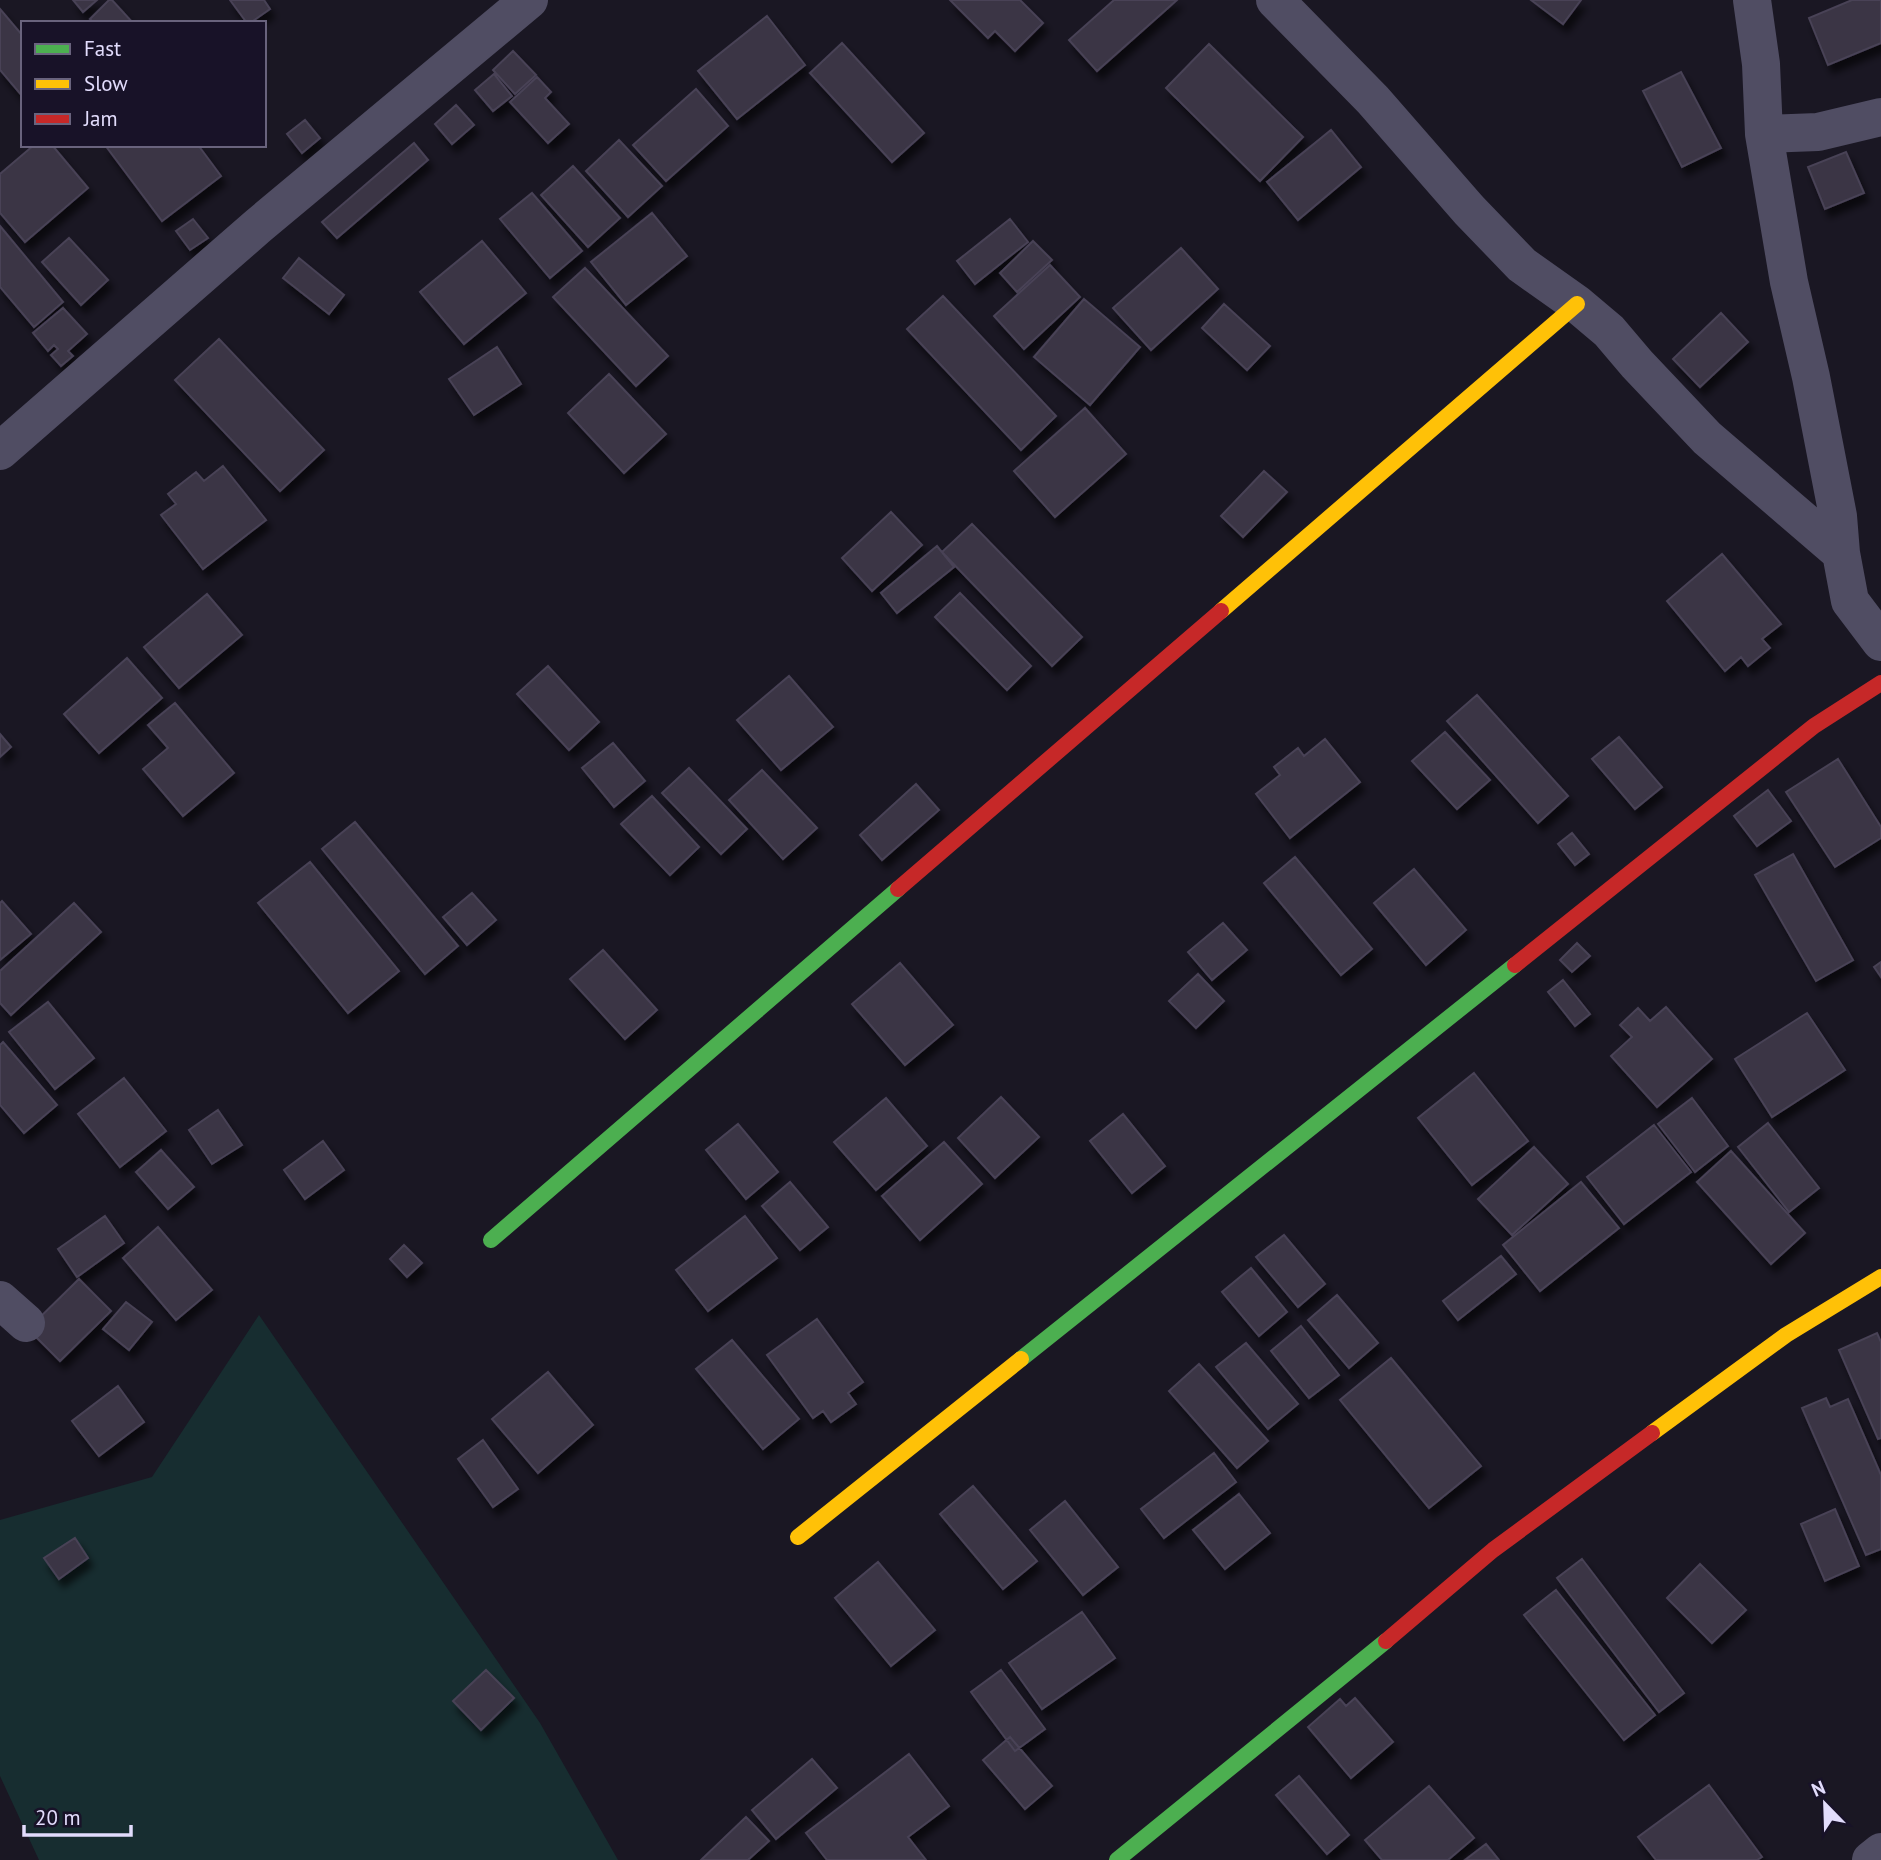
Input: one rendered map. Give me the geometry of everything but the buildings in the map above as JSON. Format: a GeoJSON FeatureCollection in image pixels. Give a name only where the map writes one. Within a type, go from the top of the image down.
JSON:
{"type":"FeatureCollection","features":[{"type":"Feature","properties":{"kind":"street"},"geometry":{"type":"LineString","coordinates":[[0,451],[238,243],[529,0]]}},
{"type":"Feature","properties":{"kind":"street"},"geometry":{"type":"LineString","coordinates":[[1275,0],[1373,100],[1469,210],[1522,265],[1577,304],[1609,331],[1707,438],[1841,553],[1866,596],[1881,642]]}},
{"type":"Feature","properties":{"kind":"street"},"geometry":{"type":"LineString","coordinates":[[1752,0],[1761,64],[1764,134],[1789,282],[1838,516],[1841,553]]}},
{"type":"Feature","properties":{"kind":"street"},"geometry":{"type":"LineString","coordinates":[[1764,134],[1818,132],[1881,117]]}},
{"type":"Feature","properties":{"kind":"street"},"geometry":{"type":"LineString","coordinates":[[491,1240],[1577,304]]}},
{"type":"Feature","properties":{"kind":"street"},"geometry":{"type":"LineString","coordinates":[[798,1537],[1814,726],[1881,683]]}},
{"type":"Feature","properties":{"kind":"street"},"geometry":{"type":"LineString","coordinates":[[1117,1860],[1327,1690],[1493,1550],[1786,1335],[1881,1277]]}},
{"type":"Feature","properties":{"kind":"street"},"geometry":{"type":"LineString","coordinates":[[1871,1860],[1881,1853]]}},
{"type":"Feature","properties":{"kind":"green space"},"geometry":{"type":"Polygon","coordinates":[[[259,1315],[540,1723],[618,1860],[39,1860],[0,1776],[0,1520],[152,1477],[259,1315]]]}},
{"type":"Feature","properties":{"kind":"traffic: fast"},"geometry":{"type":"LineString","coordinates":[[491,1240],[898,889]]}},
{"type":"Feature","properties":{"kind":"traffic: fast"},"geometry":{"type":"LineString","coordinates":[[1021,1359],[1515,965]]}},
{"type":"Feature","properties":{"kind":"traffic: fast"},"geometry":{"type":"LineString","coordinates":[[1117,1860],[1386,1641]]}},
{"type":"Feature","properties":{"kind":"traffic: slow"},"geometry":{"type":"LineString","coordinates":[[1221,611],[1577,304]]}},
{"type":"Feature","properties":{"kind":"traffic: slow"},"geometry":{"type":"LineString","coordinates":[[1652,1433],[1786,1335],[1881,1277]]}},
{"type":"Feature","properties":{"kind":"traffic: slow"},"geometry":{"type":"LineString","coordinates":[[798,1537],[1021,1359]]}},
{"type":"Feature","properties":{"kind":"traffic: jam"},"geometry":{"type":"LineString","coordinates":[[898,889],[1221,611]]}},
{"type":"Feature","properties":{"kind":"traffic: jam"},"geometry":{"type":"LineString","coordinates":[[1515,965],[1814,726],[1881,683]]}},
{"type":"Feature","properties":{"kind":"traffic: jam"},"geometry":{"type":"LineString","coordinates":[[1386,1641],[1493,1550],[1652,1433]]}}]}
